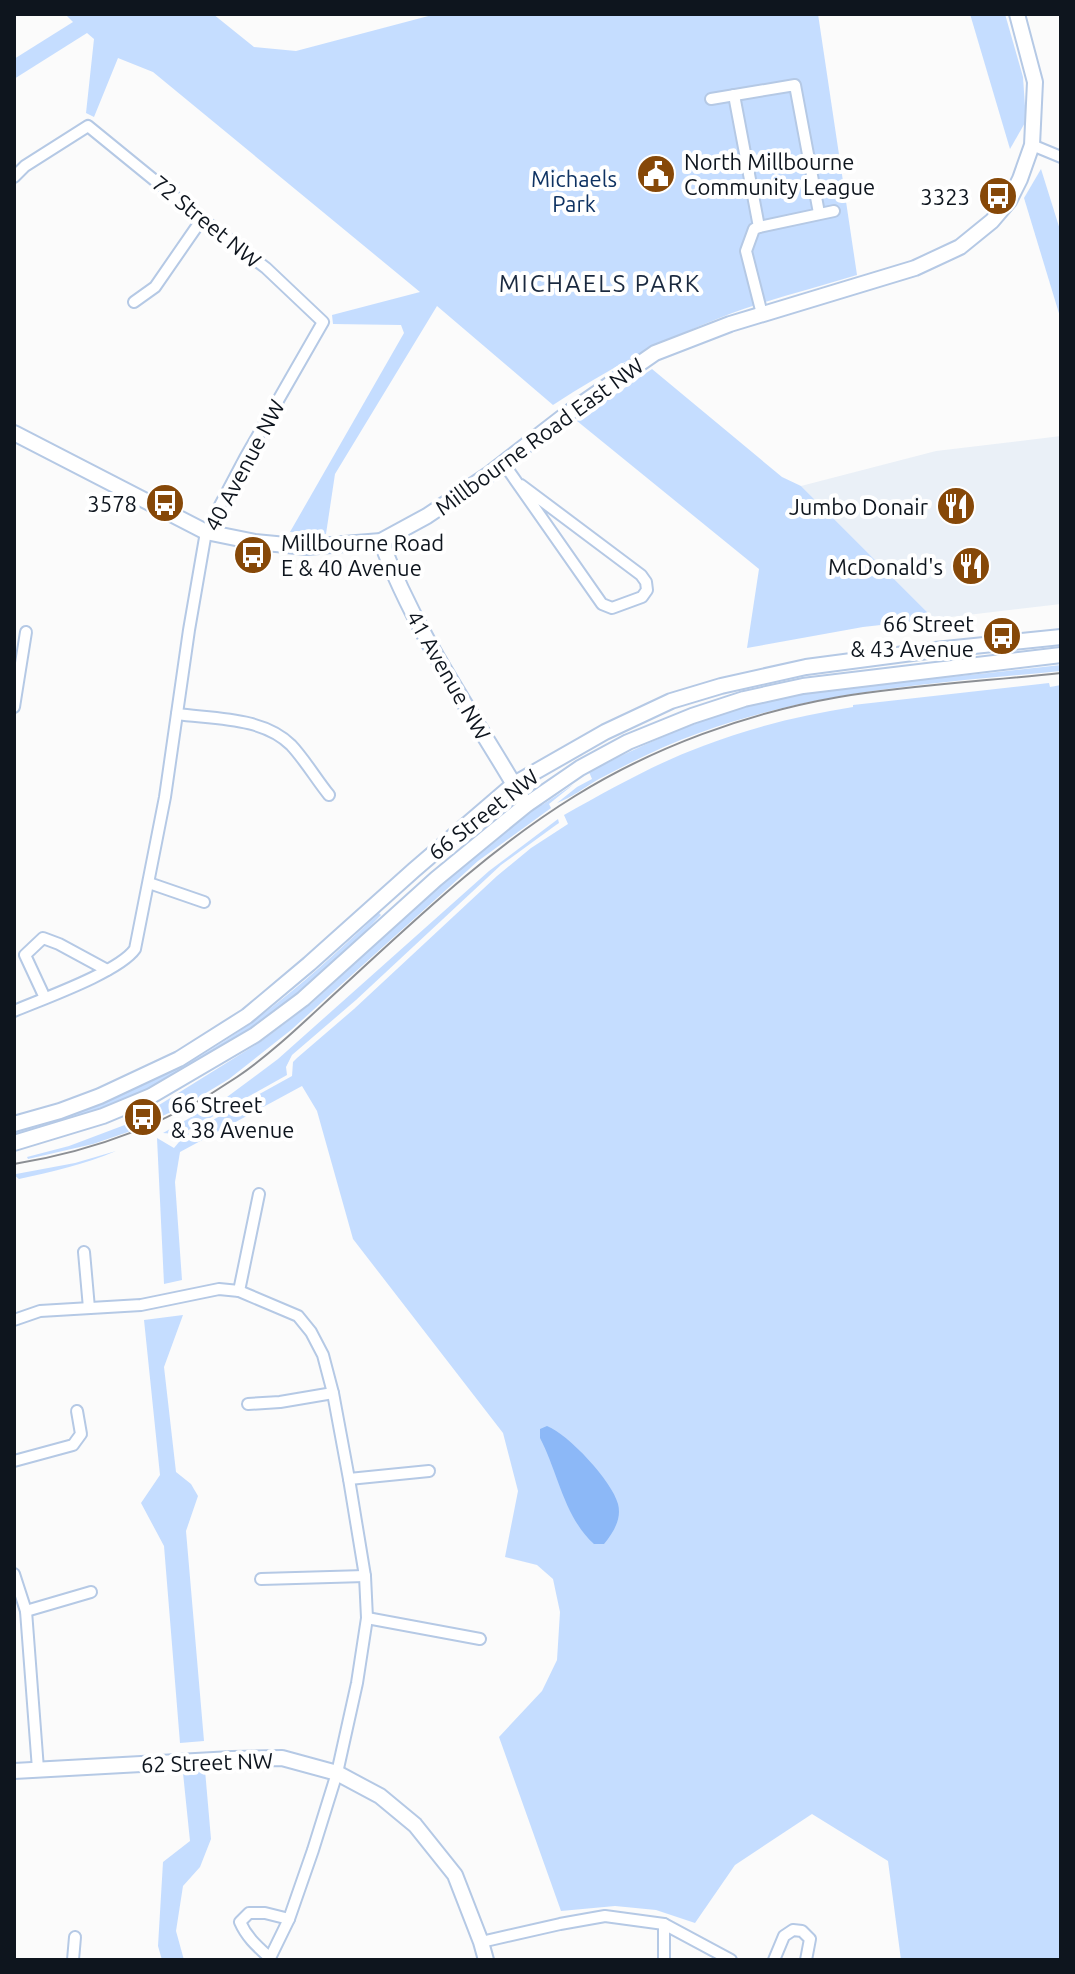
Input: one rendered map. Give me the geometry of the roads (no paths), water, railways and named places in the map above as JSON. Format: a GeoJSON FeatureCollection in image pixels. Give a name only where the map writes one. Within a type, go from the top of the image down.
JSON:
{"type":"FeatureCollection","features":[{"type":"Feature","properties":{"kind":"main road","name":"Millbourne Road East NW"},"geometry":{"type":"LineString","coordinates":[[14,433],[206,532],[255,542],[307,547],[381,541],[427,516],[504,464],[564,416],[655,353],[730,324],[915,268],[960,247],[992,221],[1009,201],[1032,145],[1035,82],[1017,14]]}},
{"type":"Feature","properties":{"kind":"main road","name":"41 Avenue NW"},"geometry":{"type":"LineString","coordinates":[[381,541],[417,625],[526,805]]}},
{"type":"Feature","properties":{"kind":"main road","name":"66 Street NW"},"geometry":{"type":"LineString","coordinates":[[14,1124],[100,1096],[179,1059],[247,1016],[514,784],[618,726],[671,701],[806,667],[1061,637]]}},
{"type":"Feature","properties":{"kind":"main road","name":"66 Street NW"},"geometry":{"type":"LineString","coordinates":[[14,1143],[103,1116],[151,1096],[255,1035],[303,999],[436,879],[526,805],[580,768],[628,742],[744,699],[803,686],[1061,655]]}},
{"type":"Feature","properties":{"kind":"main road","name":"62 Street NW"},"geometry":{"type":"LineString","coordinates":[[14,1771],[282,1758],[337,1773],[380,1796],[415,1825],[455,1875],[481,1942]]}},
{"type":"Feature","properties":{"kind":"main road"},"geometry":{"type":"LineString","coordinates":[[481,1942],[486,1960]]}},
{"type":"Feature","properties":{"kind":"street"},"geometry":{"type":"LineString","coordinates":[[711,99],[795,85],[819,213]]}},
{"type":"Feature","properties":{"kind":"street"},"geometry":{"type":"LineString","coordinates":[[734,95],[759,227]]}},
{"type":"Feature","properties":{"kind":"street","name":"72 Street NW"},"geometry":{"type":"LineString","coordinates":[[14,177],[25,166],[88,126],[266,268],[323,322]]}},
{"type":"Feature","properties":{"kind":"street"},"geometry":{"type":"LineString","coordinates":[[1032,145],[1061,157]]}},
{"type":"Feature","properties":{"kind":"street"},"geometry":{"type":"LineString","coordinates":[[762,314],[746,251],[754,229],[834,211]]}},
{"type":"Feature","properties":{"kind":"street"},"geometry":{"type":"LineString","coordinates":[[134,302],[155,287],[202,219]]}},
{"type":"Feature","properties":{"kind":"street","name":"40 Avenue NW"},"geometry":{"type":"LineString","coordinates":[[107,970],[131,954],[138,942],[206,532],[323,322]]}},
{"type":"Feature","properties":{"kind":"street"},"geometry":{"type":"LineString","coordinates":[[504,464],[602,604],[612,608],[642,597],[647,590],[641,575],[521,485]]}},
{"type":"Feature","properties":{"kind":"street"},"geometry":{"type":"LineString","coordinates":[[14,707],[26,632]]}},
{"type":"Feature","properties":{"kind":"street"},"geometry":{"type":"LineString","coordinates":[[177,714],[266,728],[290,744],[329,795]]}},
{"type":"Feature","properties":{"kind":"street"},"geometry":{"type":"LineString","coordinates":[[149,883],[204,902]]}},
{"type":"Feature","properties":{"kind":"street"},"geometry":{"type":"LineString","coordinates":[[45,998],[25,955],[43,938],[107,970]]}},
{"type":"Feature","properties":{"kind":"street"},"geometry":{"type":"LineString","coordinates":[[14,1011],[107,970]]}},
{"type":"Feature","properties":{"kind":"street"},"geometry":{"type":"LineString","coordinates":[[239,1291],[259,1194]]}},
{"type":"Feature","properties":{"kind":"street"},"geometry":{"type":"LineString","coordinates":[[84,1252],[89,1308]]}},
{"type":"Feature","properties":{"kind":"street"},"geometry":{"type":"LineString","coordinates":[[14,1320],[40,1311],[141,1305],[219,1289],[239,1291],[298,1316],[323,1355],[349,1479],[365,1576],[367,1618],[357,1683],[337,1773],[289,1919],[270,1959],[245,1933],[240,1922],[249,1913],[289,1919]]}},
{"type":"Feature","properties":{"kind":"street"},"geometry":{"type":"LineString","coordinates":[[248,1404],[333,1393]]}},
{"type":"Feature","properties":{"kind":"street"},"geometry":{"type":"LineString","coordinates":[[14,1461],[73,1445],[81,1434],[77,1411]]}},
{"type":"Feature","properties":{"kind":"street"},"geometry":{"type":"LineString","coordinates":[[349,1479],[429,1471]]}},
{"type":"Feature","properties":{"kind":"street"},"geometry":{"type":"LineString","coordinates":[[14,1574],[21,1608],[38,1769]]}},
{"type":"Feature","properties":{"kind":"street"},"geometry":{"type":"LineString","coordinates":[[261,1579],[365,1576]]}},
{"type":"Feature","properties":{"kind":"street"},"geometry":{"type":"LineString","coordinates":[[21,1608],[91,1592]]}},
{"type":"Feature","properties":{"kind":"street"},"geometry":{"type":"LineString","coordinates":[[367,1618],[480,1639]]}},
{"type":"Feature","properties":{"kind":"street"},"geometry":{"type":"LineString","coordinates":[[481,1942],[605,1916],[664,1924],[731,1960]]}},
{"type":"Feature","properties":{"kind":"street"},"geometry":{"type":"LineString","coordinates":[[664,1924],[664,1960]]}},
{"type":"Feature","properties":{"kind":"street"},"geometry":{"type":"LineString","coordinates":[[774,1960],[784,1936],[793,1930],[802,1931],[810,1939],[806,1960]]}},
{"type":"Feature","properties":{"kind":"street"},"geometry":{"type":"LineString","coordinates":[[73,1960],[75,1937]]}},
{"type":"Feature","properties":{"kind":"water"},"geometry":{"type":"Polygon","coordinates":[[[547,1426],[577,1448],[614,1494],[619,1510],[618,1520],[604,1544],[594,1544],[568,1508],[540,1438],[540,1429],[547,1426]]]}},
{"type":"Feature","properties":{"kind":"tram line"},"geometry":{"type":"LineString","coordinates":[[14,1164],[73,1151],[130,1133],[185,1108],[237,1077],[291,1034],[483,862],[575,796],[637,762],[736,722],[804,704],[894,689],[1061,673]]}},
{"type":"Feature","properties":{"kind":"place","name":"North Millbourne Community League"},"geometry":{"type":"Point","coordinates":[656,174]}},
{"type":"Feature","properties":{"kind":"place","name":"3323"},"geometry":{"type":"Point","coordinates":[998,196]}},
{"type":"Feature","properties":{"kind":"place","name":"3578"},"geometry":{"type":"Point","coordinates":[165,503]}},
{"type":"Feature","properties":{"kind":"place","name":"Jumbo Donair"},"geometry":{"type":"Point","coordinates":[956,506]}},
{"type":"Feature","properties":{"kind":"place","name":"Millbourne Road E & 40 Avenue"},"geometry":{"type":"Point","coordinates":[253,555]}},
{"type":"Feature","properties":{"kind":"place","name":"McDonald's"},"geometry":{"type":"Point","coordinates":[971,566]}},
{"type":"Feature","properties":{"kind":"place","name":"66 Street & 43 Avenue"},"geometry":{"type":"Point","coordinates":[1002,636]}},
{"type":"Feature","properties":{"kind":"place","name":"66 Street & 38 Avenue"},"geometry":{"type":"Point","coordinates":[143,1117]}},
{"type":"Feature","properties":{"kind":"district","name":"MICHAELS PARK"},"geometry":{"type":"Point","coordinates":[600,283]}},
{"type":"Feature","properties":{"kind":"park label","name":"Michaels Park"},"geometry":{"type":"Point","coordinates":[574,190]}}]}
